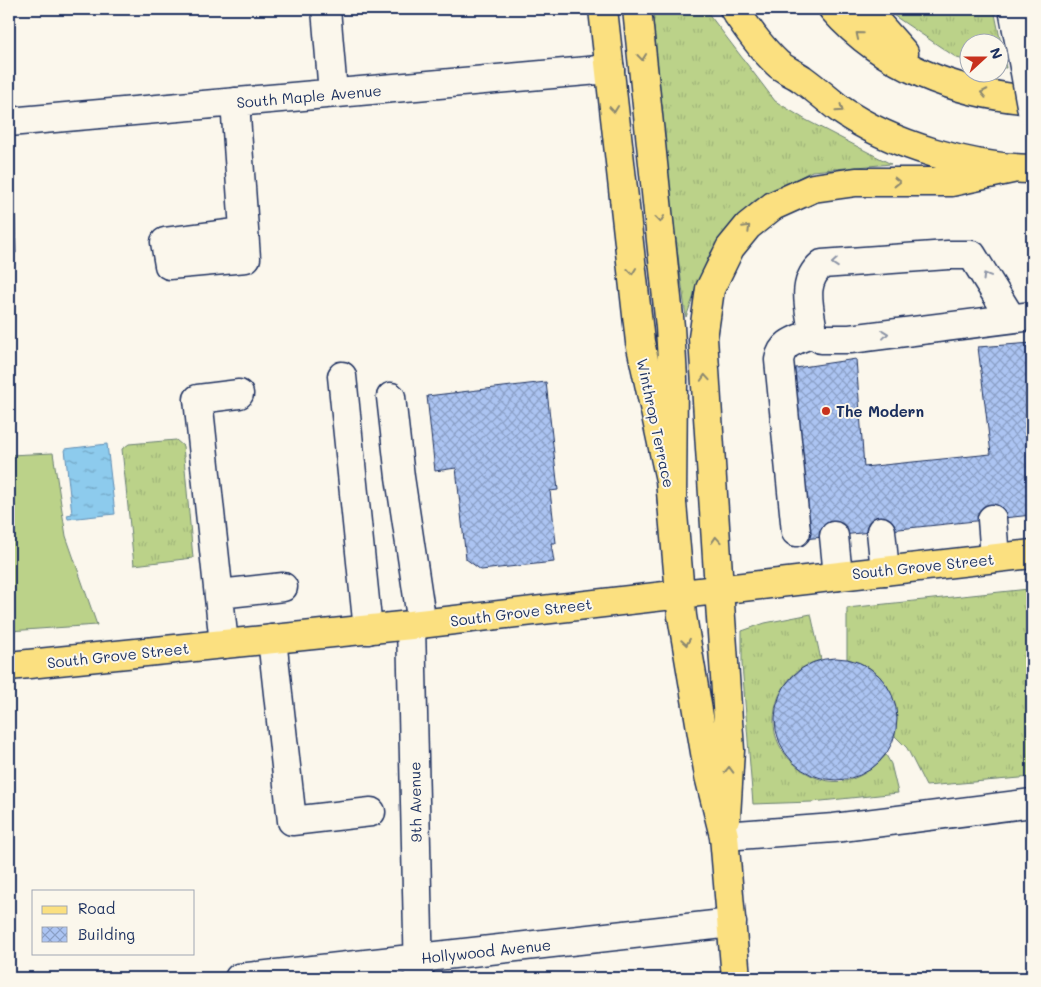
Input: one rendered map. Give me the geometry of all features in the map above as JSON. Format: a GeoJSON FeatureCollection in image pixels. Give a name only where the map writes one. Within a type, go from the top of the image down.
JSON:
{"type":"FeatureCollection","features":[{"type":"Feature","properties":{"kind":"main road","name":"Winthrop Terrace"},"geometry":{"type":"LineString","coordinates":[[603,9],[640,342],[648,385],[666,459],[672,501],[679,593],[706,760],[724,836],[736,978]]}},
{"type":"Feature","properties":{"kind":"main road"},"geometry":{"type":"LineString","coordinates":[[637,9],[670,327],[673,379],[672,501]]}},
{"type":"Feature","properties":{"kind":"main road"},"geometry":{"type":"LineString","coordinates":[[734,9],[778,65],[802,79],[842,110],[874,129],[906,143],[951,157],[1022,169]]}},
{"type":"Feature","properties":{"kind":"main road"},"geometry":{"type":"LineString","coordinates":[[755,9],[793,56],[802,79]]}},
{"type":"Feature","properties":{"kind":"main road"},"geometry":{"type":"LineString","coordinates":[[832,9],[872,45],[931,78],[988,95],[1032,100]]}},
{"type":"Feature","properties":{"kind":"main road"},"geometry":{"type":"LineString","coordinates":[[865,9],[892,41],[931,78]]}},
{"type":"Feature","properties":{"kind":"main road","name":"Winthrop Terrace"},"geometry":{"type":"LineString","coordinates":[[724,836],[730,750],[704,338],[710,288],[730,248],[748,226],[773,206],[813,188],[856,182],[951,182],[1022,169]]}},
{"type":"Feature","properties":{"kind":"main road","name":"South Grove Street"},"geometry":{"type":"LineString","coordinates":[[9,666],[368,630],[1032,554]]}},
{"type":"Feature","properties":{"kind":"street"},"geometry":{"type":"LineString","coordinates":[[326,9],[332,94]]}},
{"type":"Feature","properties":{"kind":"street"},"geometry":{"type":"LineString","coordinates":[[1013,9],[1025,35],[1024,67],[1032,111]]}},
{"type":"Feature","properties":{"kind":"street","name":"South Maple Avenue"},"geometry":{"type":"LineString","coordinates":[[9,122],[610,69]]}},
{"type":"Feature","properties":{"kind":"street"},"geometry":{"type":"LineString","coordinates":[[234,102],[244,232]]}},
{"type":"Feature","properties":{"kind":"street"},"geometry":{"type":"LineString","coordinates":[[972,255],[1022,317],[850,339],[821,339],[813,333],[807,285],[813,271],[822,264],[972,255]]}},
{"type":"Feature","properties":{"kind":"street"},"geometry":{"type":"LineString","coordinates":[[796,532],[779,360],[780,350],[786,344],[813,333]]}},
{"type":"Feature","properties":{"kind":"street"},"geometry":{"type":"LineString","coordinates":[[342,376],[368,630]]}},
{"type":"Feature","properties":{"kind":"street"},"geometry":{"type":"LineString","coordinates":[[224,644],[198,399],[239,394]]}},
{"type":"Feature","properties":{"kind":"street","name":"9th Avenue"},"geometry":{"type":"LineString","coordinates":[[391,397],[416,624],[418,968]]}},
{"type":"Feature","properties":{"kind":"street"},"geometry":{"type":"LineString","coordinates":[[992,519],[995,558]]}},
{"type":"Feature","properties":{"kind":"street"},"geometry":{"type":"LineString","coordinates":[[882,531],[886,570]]}},
{"type":"Feature","properties":{"kind":"street"},"geometry":{"type":"LineString","coordinates":[[834,536],[838,576]]}},
{"type":"Feature","properties":{"kind":"street"},"geometry":{"type":"LineString","coordinates":[[219,594],[282,587]]}},
{"type":"Feature","properties":{"kind":"street"},"geometry":{"type":"LineString","coordinates":[[272,639],[292,821],[371,812]]}},
{"type":"Feature","properties":{"kind":"street"},"geometry":{"type":"LineString","coordinates":[[724,836],[834,828],[1032,803]]}},
{"type":"Feature","properties":{"kind":"street","name":"Hollywood Avenue"},"geometry":{"type":"LineString","coordinates":[[239,978],[418,968],[732,923]]}},
{"type":"Feature","properties":{"kind":"green space"},"geometry":{"type":"Polygon","coordinates":[[[652,9],[705,9],[775,101],[806,120],[891,164],[812,171],[754,201],[710,253],[686,317],[673,218],[652,9]]]}},
{"type":"Feature","properties":{"kind":"green space"},"geometry":{"type":"Polygon","coordinates":[[[884,9],[994,9],[999,32],[958,32],[957,58],[884,9]]]}},
{"type":"Feature","properties":{"kind":"green space"},"geometry":{"type":"Polygon","coordinates":[[[176,440],[183,446],[193,558],[134,565],[122,449],[129,444],[176,440]]]}},
{"type":"Feature","properties":{"kind":"green space"},"geometry":{"type":"Polygon","coordinates":[[[53,453],[66,536],[97,625],[9,631],[9,455],[53,453]]]}},
{"type":"Feature","properties":{"kind":"green space"},"geometry":{"type":"Polygon","coordinates":[[[1029,589],[1032,596],[1032,613],[1026,685],[1032,777],[926,786],[907,748],[895,736],[895,709],[887,687],[872,669],[847,659],[847,608],[1029,589]]]}},
{"type":"Feature","properties":{"kind":"green space"},"geometry":{"type":"Polygon","coordinates":[[[811,614],[821,660],[799,670],[791,677],[778,697],[774,721],[775,733],[779,744],[794,764],[804,772],[828,781],[852,779],[862,775],[886,755],[891,764],[898,793],[812,802],[753,804],[742,664],[742,631],[765,623],[811,614]]]}},
{"type":"Feature","properties":{"kind":"water"},"geometry":{"type":"Polygon","coordinates":[[[107,444],[115,514],[68,519],[67,515],[72,514],[65,449],[107,444]]]}},
{"type":"Feature","properties":{"kind":"building"},"geometry":{"type":"Polygon","coordinates":[[[9,179],[14,179],[16,253],[9,253],[9,179]]]}},
{"type":"Feature","properties":{"kind":"building","name":"The Modern"},"geometry":{"type":"Polygon","coordinates":[[[1032,343],[1032,515],[804,539],[789,369],[856,359],[864,467],[991,454],[978,347],[1032,343]]]}},
{"type":"Feature","properties":{"kind":"building"},"geometry":{"type":"Polygon","coordinates":[[[546,382],[558,490],[550,491],[556,543],[551,543],[554,562],[481,570],[466,559],[456,468],[435,471],[427,396],[546,382]]]}},
{"type":"Feature","properties":{"kind":"building"},"geometry":{"type":"Polygon","coordinates":[[[836,658],[859,662],[879,676],[893,696],[897,719],[893,742],[879,762],[859,776],[836,780],[813,776],[793,762],[779,742],[775,719],[779,696],[793,676],[813,662],[836,658]]]}},
{"type":"Feature","properties":{"kind":"place","name":"The Modern"},"geometry":{"type":"Point","coordinates":[826,411]}}]}
